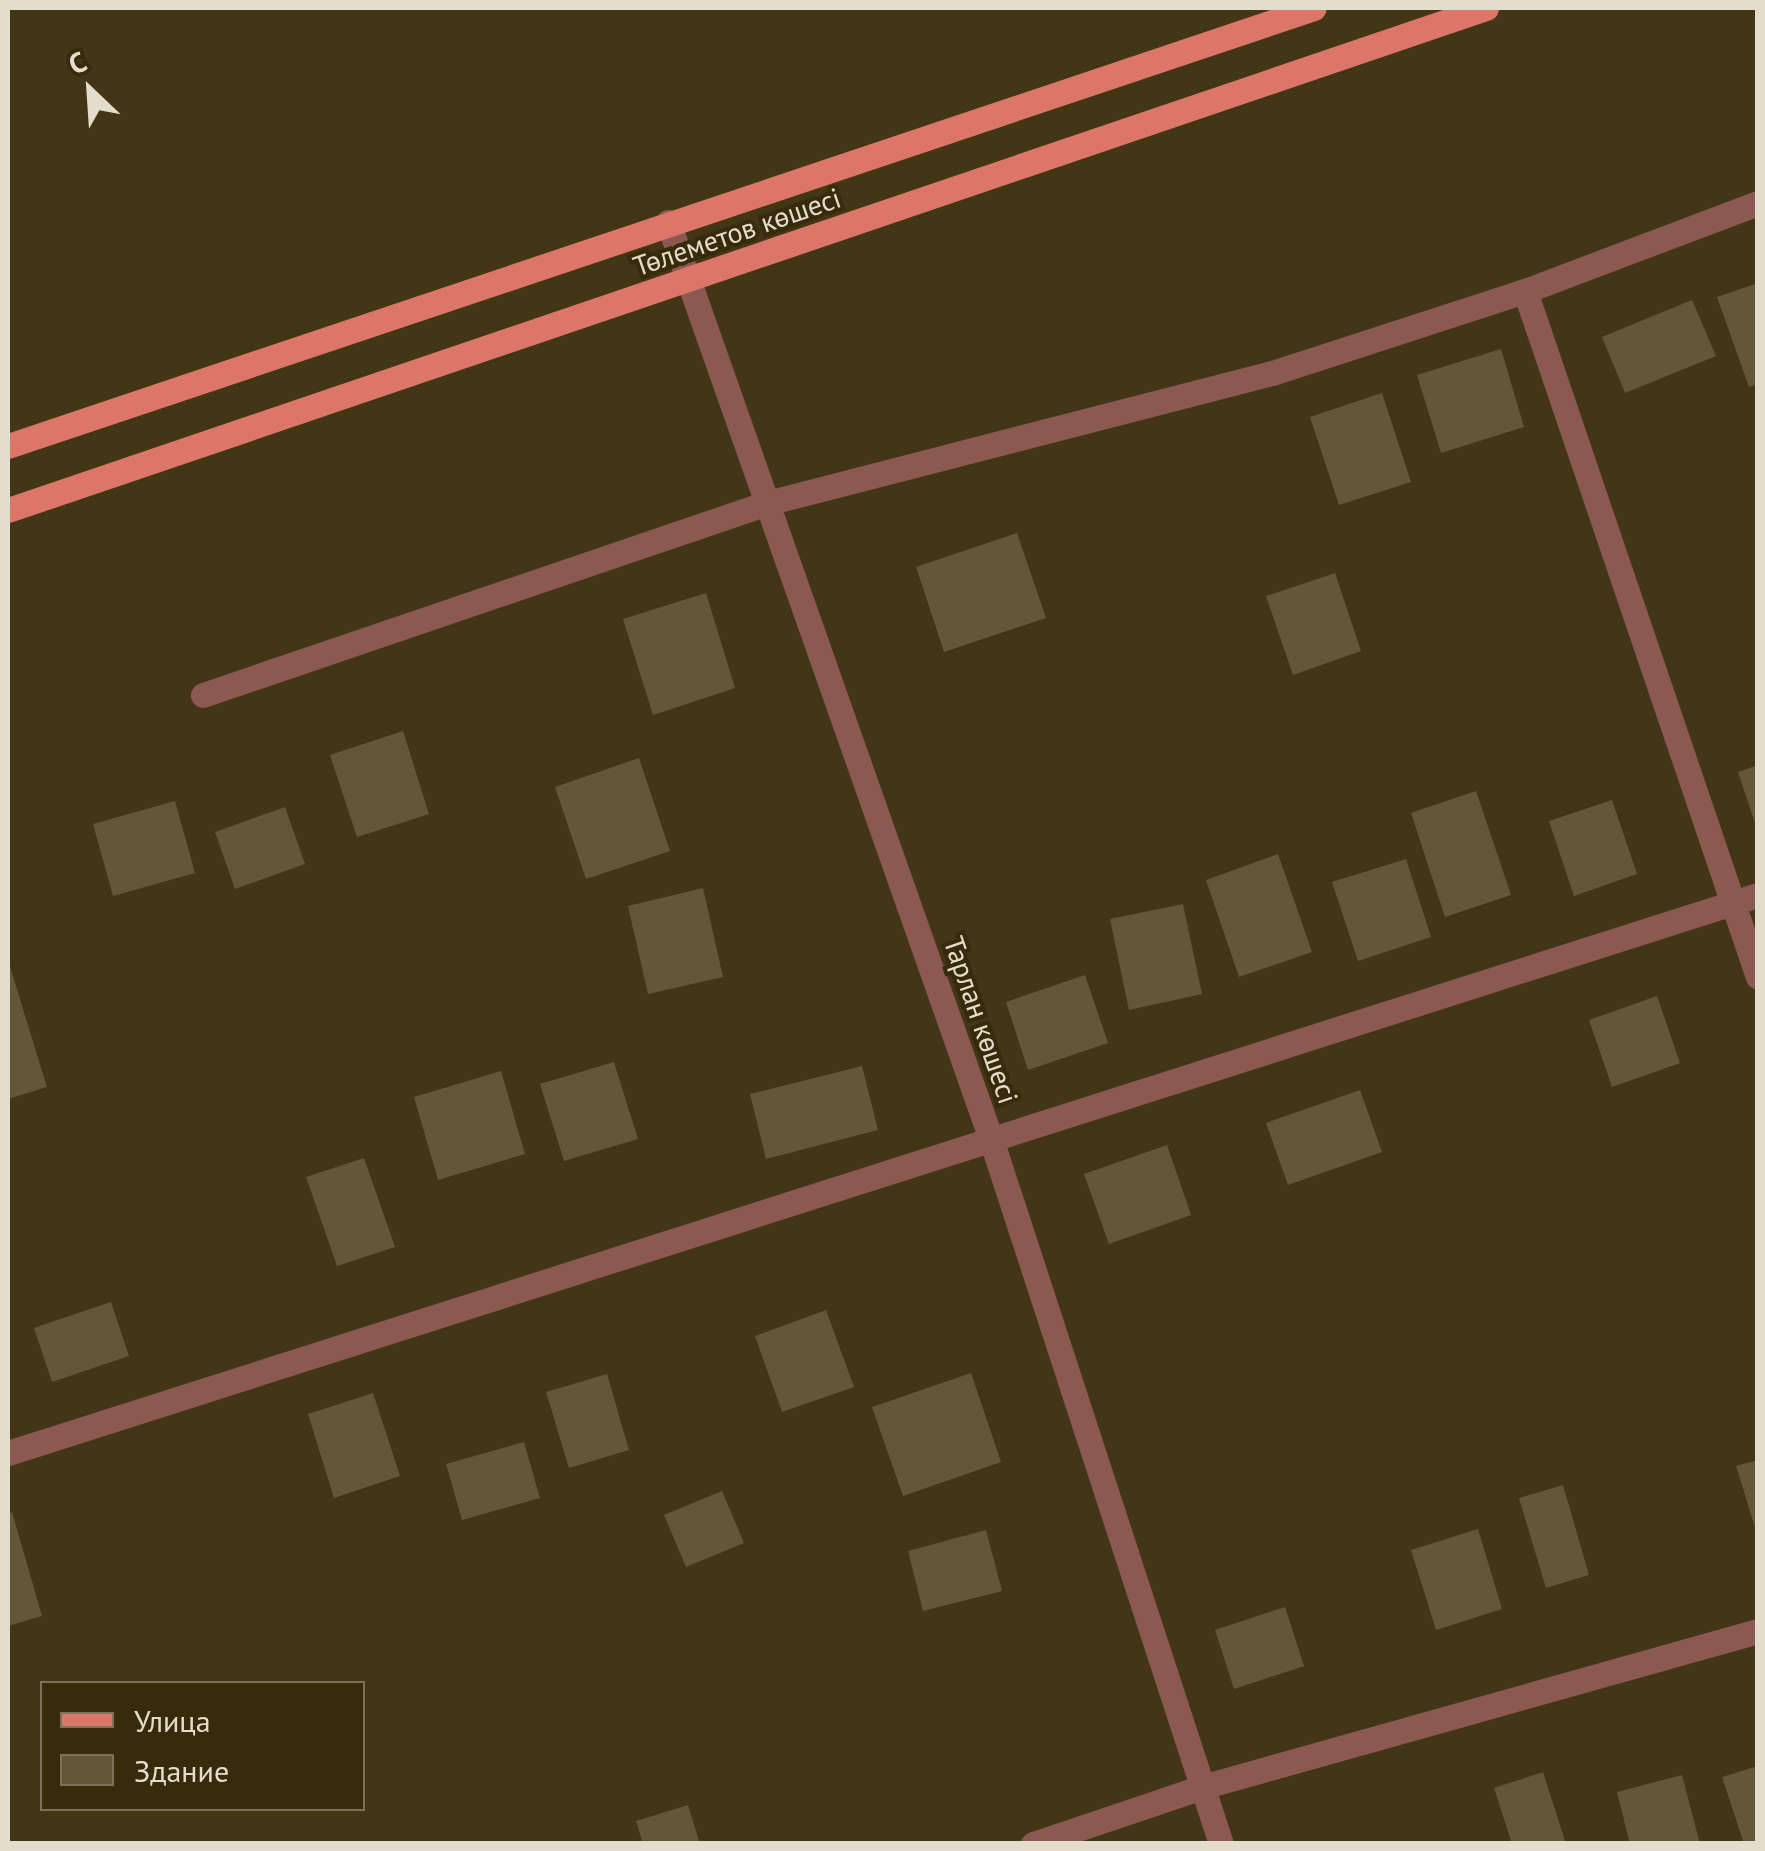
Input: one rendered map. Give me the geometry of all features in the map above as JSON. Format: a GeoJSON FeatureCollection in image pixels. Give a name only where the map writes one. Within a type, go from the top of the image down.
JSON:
{"type":"FeatureCollection","features":[{"type":"Feature","properties":{"kind":"main road","name":"Төлеметов көшесі"},"geometry":{"type":"LineString","coordinates":[[8,446],[1314,8]]}},
{"type":"Feature","properties":{"kind":"main road","name":"Төлеметов көшесі"},"geometry":{"type":"LineString","coordinates":[[8,510],[1486,8]]}},
{"type":"Feature","properties":{"kind":"street"},"geometry":{"type":"LineString","coordinates":[[202,695],[766,503],[1272,373],[1525,291],[1758,203]]}},
{"type":"Feature","properties":{"kind":"street","name":"Тарлан көшесі"},"geometry":{"type":"LineString","coordinates":[[668,222],[992,1139],[1220,1844]]}},
{"type":"Feature","properties":{"kind":"street"},"geometry":{"type":"LineString","coordinates":[[1525,291],[1745,899],[1758,977]]}},
{"type":"Feature","properties":{"kind":"street"},"geometry":{"type":"LineString","coordinates":[[8,1453],[1745,899]]}},
{"type":"Feature","properties":{"kind":"street"},"geometry":{"type":"LineString","coordinates":[[1033,1844],[1202,1787],[1758,1631]]}},
{"type":"Feature","properties":{"kind":"building"},"geometry":{"type":"Polygon","coordinates":[[[1758,283],[1758,384],[1749,387],[1717,297],[1758,283]]]}},
{"type":"Feature","properties":{"kind":"building"},"geometry":{"type":"Polygon","coordinates":[[[1692,300],[1716,356],[1625,393],[1602,337],[1692,300]]]}},
{"type":"Feature","properties":{"kind":"building"},"geometry":{"type":"Polygon","coordinates":[[[1501,349],[1524,427],[1441,453],[1417,375],[1501,349]]]}},
{"type":"Feature","properties":{"kind":"building"},"geometry":{"type":"Polygon","coordinates":[[[1382,393],[1411,482],[1339,505],[1310,417],[1382,393]]]}},
{"type":"Feature","properties":{"kind":"building"},"geometry":{"type":"Polygon","coordinates":[[[1017,533],[1046,618],[944,652],[916,567],[1017,533]]]}},
{"type":"Feature","properties":{"kind":"building"},"geometry":{"type":"Polygon","coordinates":[[[1335,573],[1361,651],[1293,675],[1266,596],[1335,573]]]}},
{"type":"Feature","properties":{"kind":"building"},"geometry":{"type":"Polygon","coordinates":[[[706,593],[735,688],[653,715],[623,619],[706,593]]]}},
{"type":"Feature","properties":{"kind":"building"},"geometry":{"type":"Polygon","coordinates":[[[403,731],[429,814],[357,837],[330,755],[403,731]]]}},
{"type":"Feature","properties":{"kind":"building"},"geometry":{"type":"Polygon","coordinates":[[[639,758],[670,851],[586,879],[555,787],[639,758]]]}},
{"type":"Feature","properties":{"kind":"building"},"geometry":{"type":"Polygon","coordinates":[[[1758,765],[1758,829],[1757,829],[1738,772],[1758,765]]]}},
{"type":"Feature","properties":{"kind":"building"},"geometry":{"type":"Polygon","coordinates":[[[1476,791],[1511,895],[1445,917],[1411,813],[1476,791]]]}},
{"type":"Feature","properties":{"kind":"building"},"geometry":{"type":"Polygon","coordinates":[[[1612,800],[1637,874],[1574,896],[1549,821],[1612,800]]]}},
{"type":"Feature","properties":{"kind":"building"},"geometry":{"type":"Polygon","coordinates":[[[175,801],[195,873],[113,896],[93,824],[175,801]]]}},
{"type":"Feature","properties":{"kind":"building"},"geometry":{"type":"Polygon","coordinates":[[[285,807],[305,864],[235,889],[215,832],[285,807]]]}},
{"type":"Feature","properties":{"kind":"building"},"geometry":{"type":"Polygon","coordinates":[[[1278,854],[1312,952],[1239,977],[1206,880],[1278,854]]]}},
{"type":"Feature","properties":{"kind":"building"},"geometry":{"type":"Polygon","coordinates":[[[1406,859],[1431,937],[1358,961],[1332,882],[1406,859]]]}},
{"type":"Feature","properties":{"kind":"building"},"geometry":{"type":"Polygon","coordinates":[[[703,888],[723,977],[648,994],[628,906],[703,888]]]}},
{"type":"Feature","properties":{"kind":"building"},"geometry":{"type":"Polygon","coordinates":[[[1183,904],[1202,994],[1129,1010],[1110,919],[1183,904]]]}},
{"type":"Feature","properties":{"kind":"building"},"geometry":{"type":"Polygon","coordinates":[[[8,960],[47,1087],[8,1099],[8,960]]]}},
{"type":"Feature","properties":{"kind":"building"},"geometry":{"type":"Polygon","coordinates":[[[1085,975],[1108,1043],[1028,1070],[1006,1002],[1085,975]]]}},
{"type":"Feature","properties":{"kind":"building"},"geometry":{"type":"Polygon","coordinates":[[[1657,996],[1680,1063],[1612,1087],[1589,1020],[1657,996]]]}},
{"type":"Feature","properties":{"kind":"building"},"geometry":{"type":"Polygon","coordinates":[[[614,1062],[638,1139],[564,1161],[540,1084],[614,1062]]]}},
{"type":"Feature","properties":{"kind":"building"},"geometry":{"type":"Polygon","coordinates":[[[862,1066],[878,1130],[766,1159],[750,1094],[862,1066]]]}},
{"type":"Feature","properties":{"kind":"building"},"geometry":{"type":"Polygon","coordinates":[[[501,1071],[525,1154],[438,1180],[414,1097],[501,1071]]]}},
{"type":"Feature","properties":{"kind":"building"},"geometry":{"type":"Polygon","coordinates":[[[1360,1090],[1382,1152],[1288,1185],[1266,1123],[1360,1090]]]}},
{"type":"Feature","properties":{"kind":"building"},"geometry":{"type":"Polygon","coordinates":[[[1167,1145],[1191,1215],[1109,1244],[1084,1174],[1167,1145]]]}},
{"type":"Feature","properties":{"kind":"building"},"geometry":{"type":"Polygon","coordinates":[[[364,1158],[395,1247],[337,1266],[306,1177],[364,1158]]]}},
{"type":"Feature","properties":{"kind":"building"},"geometry":{"type":"Polygon","coordinates":[[[111,1302],[129,1356],[52,1382],[34,1328],[111,1302]]]}},
{"type":"Feature","properties":{"kind":"building"},"geometry":{"type":"Polygon","coordinates":[[[826,1310],[854,1387],[782,1412],[755,1336],[826,1310]]]}},
{"type":"Feature","properties":{"kind":"building"},"geometry":{"type":"Polygon","coordinates":[[[971,1373],[1001,1462],[903,1496],[872,1407],[971,1373]]]}},
{"type":"Feature","properties":{"kind":"building"},"geometry":{"type":"Polygon","coordinates":[[[607,1374],[629,1450],[569,1468],[546,1392],[607,1374]]]}},
{"type":"Feature","properties":{"kind":"building"},"geometry":{"type":"Polygon","coordinates":[[[373,1393],[400,1476],[334,1498],[308,1414],[373,1393]]]}},
{"type":"Feature","properties":{"kind":"building"},"geometry":{"type":"Polygon","coordinates":[[[524,1442],[540,1498],[462,1520],[446,1464],[524,1442]]]}},
{"type":"Feature","properties":{"kind":"building"},"geometry":{"type":"Polygon","coordinates":[[[1758,1460],[1758,1534],[1757,1534],[1736,1466],[1758,1460]]]}},
{"type":"Feature","properties":{"kind":"building"},"geometry":{"type":"Polygon","coordinates":[[[1563,1485],[1589,1575],[1546,1588],[1519,1498],[1563,1485]]]}},
{"type":"Feature","properties":{"kind":"building"},"geometry":{"type":"Polygon","coordinates":[[[722,1491],[744,1543],[686,1567],[664,1515],[722,1491]]]}},
{"type":"Feature","properties":{"kind":"building"},"geometry":{"type":"Polygon","coordinates":[[[12,1512],[42,1616],[8,1626],[8,1514],[12,1512]]]}},
{"type":"Feature","properties":{"kind":"building"},"geometry":{"type":"Polygon","coordinates":[[[1478,1529],[1502,1609],[1436,1630],[1411,1550],[1478,1529]]]}},
{"type":"Feature","properties":{"kind":"building"},"geometry":{"type":"Polygon","coordinates":[[[986,1530],[1002,1591],[923,1611],[908,1551],[986,1530]]]}},
{"type":"Feature","properties":{"kind":"building"},"geometry":{"type":"Polygon","coordinates":[[[1285,1607],[1304,1666],[1234,1689],[1215,1630],[1285,1607]]]}},
{"type":"Feature","properties":{"kind":"building"},"geometry":{"type":"Polygon","coordinates":[[[1758,1766],[1758,1841],[1744,1844],[1722,1777],[1758,1766]]]}},
{"type":"Feature","properties":{"kind":"building"},"geometry":{"type":"Polygon","coordinates":[[[1543,1772],[1566,1844],[1512,1844],[1494,1788],[1543,1772]]]}},
{"type":"Feature","properties":{"kind":"building"},"geometry":{"type":"Polygon","coordinates":[[[1682,1775],[1700,1844],[1630,1844],[1617,1792],[1682,1775]]]}},
{"type":"Feature","properties":{"kind":"building"},"geometry":{"type":"Polygon","coordinates":[[[688,1805],[700,1844],[643,1844],[636,1821],[688,1805]]]}}]}
